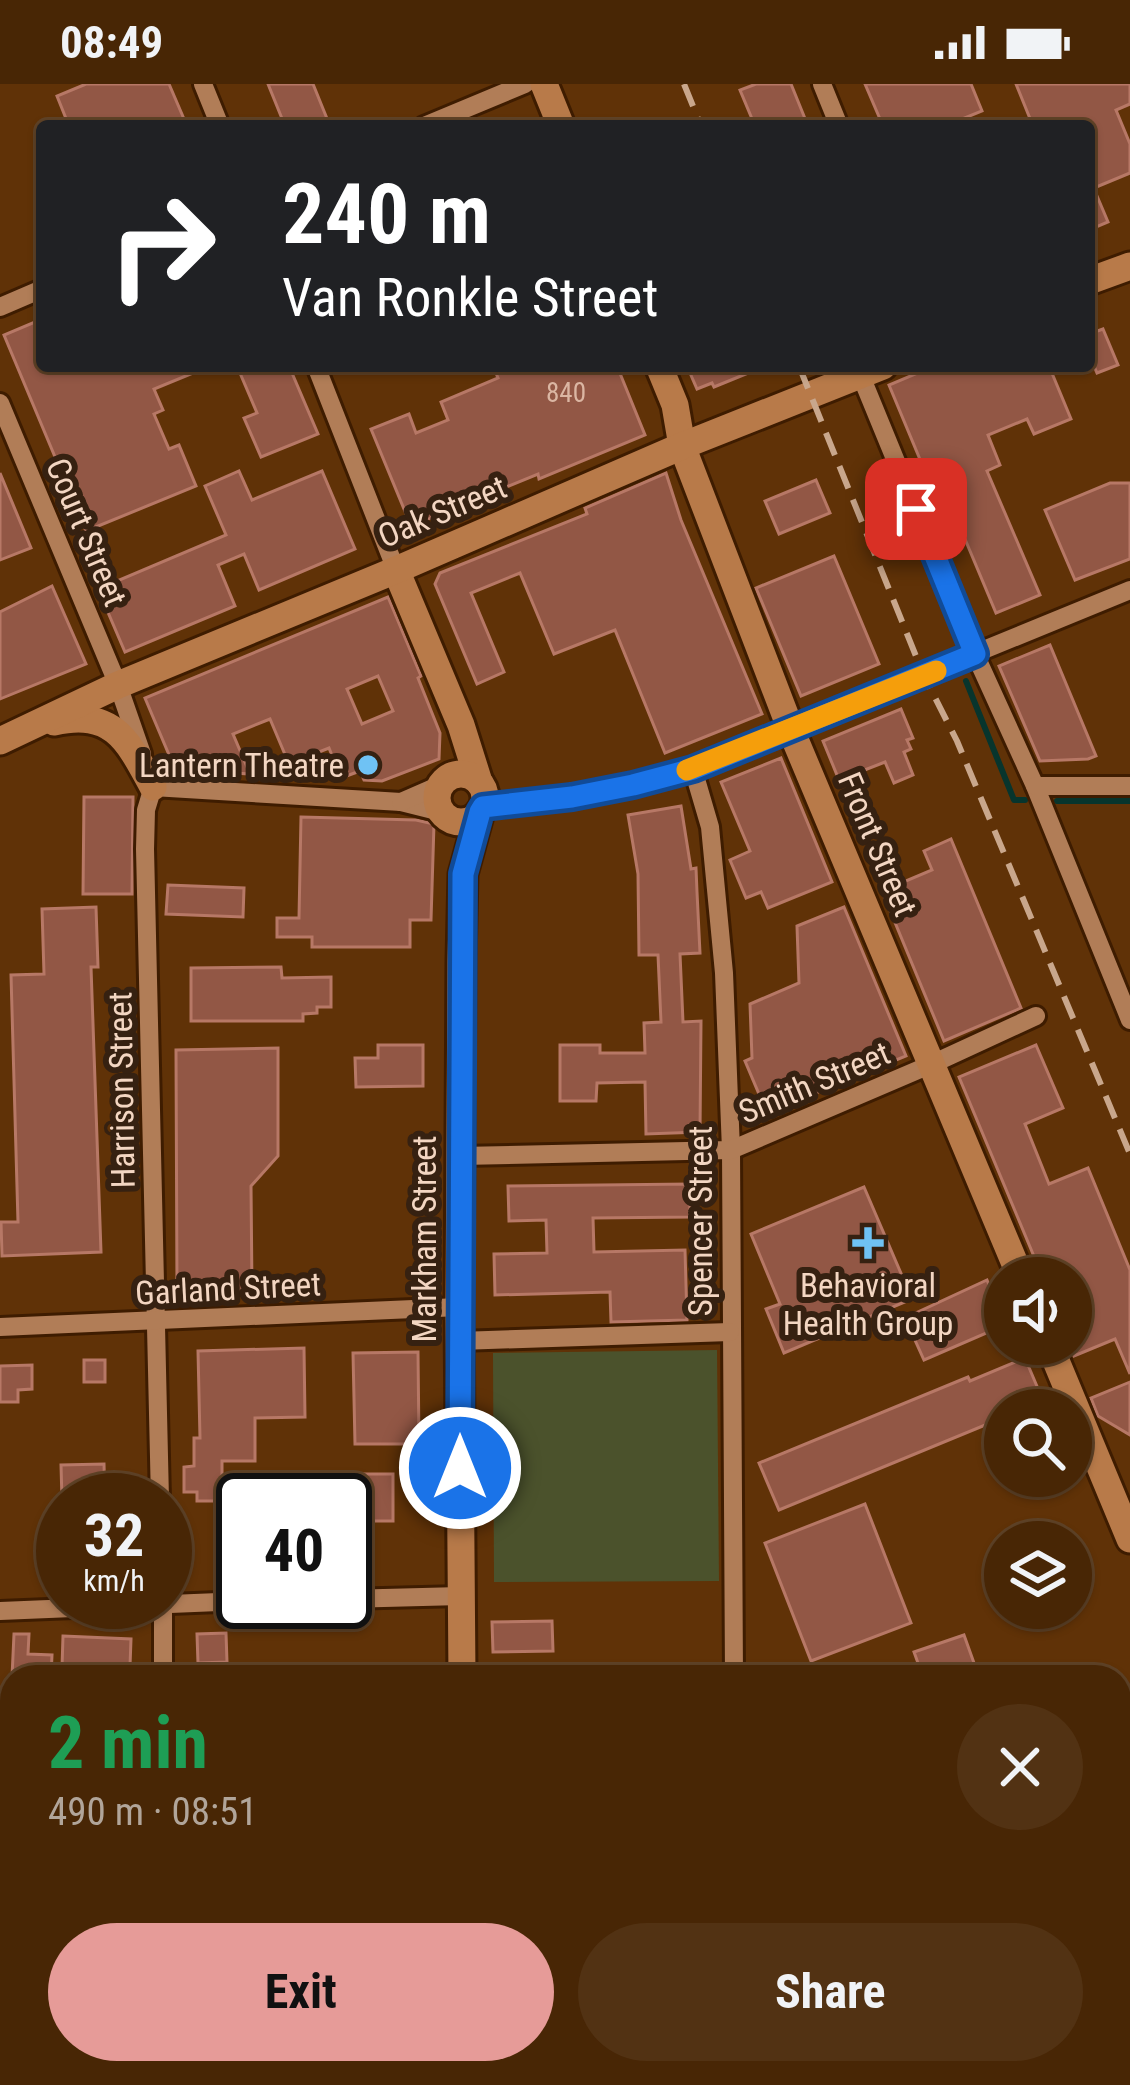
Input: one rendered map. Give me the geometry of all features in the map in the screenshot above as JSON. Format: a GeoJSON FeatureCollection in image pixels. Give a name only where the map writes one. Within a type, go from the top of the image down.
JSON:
{"type":"FeatureCollection","features":[{"type":"Feature","properties":{"kind":"street"},"geometry":{"type":"LineString","coordinates":[[203,84],[218,120]]}},
{"type":"Feature","properties":{"kind":"street"},"geometry":{"type":"LineString","coordinates":[[438,120],[525,84]]}},
{"type":"Feature","properties":{"kind":"street"},"geometry":{"type":"LineString","coordinates":[[544,84],[559,120]]}},
{"type":"Feature","properties":{"kind":"street"},"geometry":{"type":"LineString","coordinates":[[822,84],[836,120]]}},
{"type":"Feature","properties":{"kind":"street"},"geometry":{"type":"LineString","coordinates":[[1095,279],[1130,266]]}},
{"type":"Feature","properties":{"kind":"street"},"geometry":{"type":"LineString","coordinates":[[0,307],[36,292]]}},
{"type":"Feature","properties":{"kind":"street"},"geometry":{"type":"LineString","coordinates":[[318,372],[461,725],[481,797],[475,818],[461,822],[443,798]]}},
{"type":"Feature","properties":{"kind":"street","name":"Front Street"},"geometry":{"type":"LineString","coordinates":[[661,372],[675,405],[682,446],[791,730],[1012,1257]]}},
{"type":"Feature","properties":{"kind":"street","name":"Oak Street"},"geometry":{"type":"LineString","coordinates":[[0,741],[118,685],[682,446],[869,372]]}},
{"type":"Feature","properties":{"kind":"street"},"geometry":{"type":"LineString","coordinates":[[872,372],[975,654],[1035,786],[1130,1020]]}},
{"type":"Feature","properties":{"kind":"street","name":"Court Street"},"geometry":{"type":"LineString","coordinates":[[0,403],[118,685]]}},
{"type":"Feature","properties":{"kind":"street"},"geometry":{"type":"LineString","coordinates":[[443,798],[460,773],[481,797],[526,802],[633,785],[693,769],[1130,590]]}},
{"type":"Feature","properties":{"kind":"street","name":"Harrison Street"},"geometry":{"type":"LineString","coordinates":[[118,685],[153,787],[146,810],[146,849],[159,1473]]}},
{"type":"Feature","properties":{"kind":"street","name":"Oak Street"},"geometry":{"type":"LineString","coordinates":[[32,726],[67,719],[116,730],[127,740],[153,787]]}},
{"type":"Feature","properties":{"kind":"street"},"geometry":{"type":"LineString","coordinates":[[443,798],[467,745]]}},
{"type":"Feature","properties":{"kind":"street","name":"Spencer Street"},"geometry":{"type":"LineString","coordinates":[[693,769],[710,827],[724,973],[731,1150],[734,1665]]}},
{"type":"Feature","properties":{"kind":"street"},"geometry":{"type":"LineString","coordinates":[[1035,786],[1130,786]]}},
{"type":"Feature","properties":{"kind":"street"},"geometry":{"type":"LineString","coordinates":[[153,787],[400,802],[443,798]]}},
{"type":"Feature","properties":{"kind":"street","name":"Markham Street"},"geometry":{"type":"LineString","coordinates":[[462,1665],[463,874],[481,797]]}},
{"type":"Feature","properties":{"kind":"street","name":"Markham Street"},"geometry":{"type":"LineString","coordinates":[[443,798],[463,874]]}},
{"type":"Feature","properties":{"kind":"street","name":"Smith Street"},"geometry":{"type":"LineString","coordinates":[[460,1156],[731,1150],[1036,1016]]}},
{"type":"Feature","properties":{"kind":"street","name":"Garland Street"},"geometry":{"type":"LineString","coordinates":[[0,1327],[459,1307]]}},
{"type":"Feature","properties":{"kind":"street"},"geometry":{"type":"LineString","coordinates":[[459,1341],[730,1332]]}},
{"type":"Feature","properties":{"kind":"street"},"geometry":{"type":"LineString","coordinates":[[1058,1365],[1130,1539]]}},
{"type":"Feature","properties":{"kind":"street"},"geometry":{"type":"LineString","coordinates":[[372,1598],[461,1596]]}},
{"type":"Feature","properties":{"kind":"street"},"geometry":{"type":"LineString","coordinates":[[0,1612],[36,1610]]}},
{"type":"Feature","properties":{"kind":"street"},"geometry":{"type":"LineString","coordinates":[[163,1629],[163,1665]]}},
{"type":"Feature","properties":{"kind":"green space"},"geometry":{"type":"Polygon","coordinates":[[[717,1350],[719,1581],[494,1582],[493,1353],[717,1350]]]}},
{"type":"Feature","properties":{"kind":"building"},"geometry":{"type":"Polygon","coordinates":[[[86,84],[169,84],[184,120],[67,120],[57,96],[86,84]]]}},
{"type":"Feature","properties":{"kind":"building"},"geometry":{"type":"Polygon","coordinates":[[[268,84],[313,84],[328,120],[283,120],[268,84]]]}},
{"type":"Feature","properties":{"kind":"building"},"geometry":{"type":"Polygon","coordinates":[[[756,84],[791,84],[806,120],[752,120],[740,90],[756,84]]]}},
{"type":"Feature","properties":{"kind":"building"},"geometry":{"type":"Polygon","coordinates":[[[865,84],[971,84],[982,111],[960,120],[880,120],[865,84]]]}},
{"type":"Feature","properties":{"kind":"building"},"geometry":{"type":"Polygon","coordinates":[[[1016,84],[1130,84],[1130,104],[1116,110],[1130,144],[1130,173],[1095,188],[1095,120],[1031,120],[1016,84]]]}},
{"type":"Feature","properties":{"kind":"building"},"geometry":{"type":"Polygon","coordinates":[[[1095,191],[1108,222],[1095,227],[1095,191]]]}},
{"type":"Feature","properties":{"kind":"building"},"geometry":{"type":"Polygon","coordinates":[[[36,322],[36,372],[195,372],[154,389],[163,410],[154,414],[169,449],[179,445],[196,486],[86,531],[4,335],[36,322]]]}},
{"type":"Feature","properties":{"kind":"building"},"geometry":{"type":"Polygon","coordinates":[[[1103,329],[1118,365],[1097,373],[1095,368],[1095,332],[1103,329]]]}},
{"type":"Feature","properties":{"kind":"building"},"geometry":{"type":"Polygon","coordinates":[[[240,372],[292,372],[318,434],[261,457],[244,418],[257,413],[240,372]]]}},
{"type":"Feature","properties":{"kind":"building"},"geometry":{"type":"Polygon","coordinates":[[[496,372],[619,372],[645,435],[411,526],[371,429],[409,414],[416,433],[448,420],[441,402],[498,378],[496,372]]]}},
{"type":"Feature","properties":{"kind":"building"},"geometry":{"type":"Polygon","coordinates":[[[690,372],[751,372],[714,387],[712,383],[697,389],[690,372]]]}},
{"type":"Feature","properties":{"kind":"building"},"geometry":{"type":"Polygon","coordinates":[[[920,372],[1051,372],[1071,419],[1034,434],[1027,419],[988,435],[1000,465],[987,471],[1040,595],[996,613],[944,489],[934,493],[889,385],[920,372]]]}},
{"type":"Feature","properties":{"kind":"building"},"geometry":{"type":"Polygon","coordinates":[[[239,471],[252,500],[322,471],[355,549],[259,590],[244,554],[218,565],[235,606],[125,652],[98,589],[226,535],[205,486],[239,471]]]}},
{"type":"Feature","properties":{"kind":"building"},"geometry":{"type":"Polygon","coordinates":[[[0,473],[31,548],[0,560],[0,473]]]}},
{"type":"Feature","properties":{"kind":"building"},"geometry":{"type":"Polygon","coordinates":[[[666,473],[762,714],[665,753],[615,630],[554,654],[520,573],[471,593],[504,672],[477,684],[435,584],[440,573],[587,514],[585,508],[666,473]]]}},
{"type":"Feature","properties":{"kind":"building"},"geometry":{"type":"Polygon","coordinates":[[[816,480],[830,513],[779,534],[765,501],[816,480]]]}},
{"type":"Feature","properties":{"kind":"building"},"geometry":{"type":"Polygon","coordinates":[[[1110,483],[1130,483],[1130,559],[1075,580],[1045,510],[1110,483]]]}},
{"type":"Feature","properties":{"kind":"building"},"geometry":{"type":"Polygon","coordinates":[[[834,556],[879,664],[801,696],[756,588],[834,556]]]}},
{"type":"Feature","properties":{"kind":"building"},"geometry":{"type":"Polygon","coordinates":[[[52,586],[86,664],[0,699],[0,612],[52,586]]]}},
{"type":"Feature","properties":{"kind":"building"},"geometry":{"type":"Polygon","coordinates":[[[388,597],[440,733],[439,759],[382,781],[364,780],[360,771],[341,778],[329,748],[289,764],[270,719],[233,734],[250,774],[175,769],[145,698],[388,597]],[[378,676],[347,689],[362,724],[393,711],[378,676]]]}},
{"type":"Feature","properties":{"kind":"building"},"geometry":{"type":"Polygon","coordinates":[[[1050,645],[1096,756],[1088,759],[1040,761],[999,666],[1050,645]]]}},
{"type":"Feature","properties":{"kind":"building"},"geometry":{"type":"Polygon","coordinates":[[[901,709],[913,738],[907,740],[911,749],[904,752],[913,775],[894,783],[885,762],[839,780],[823,741],[901,709]]]}},
{"type":"Feature","properties":{"kind":"building"},"geometry":{"type":"Polygon","coordinates":[[[781,758],[832,882],[768,908],[761,892],[746,898],[730,860],[750,851],[721,782],[781,758]]]}},
{"type":"Feature","properties":{"kind":"building"},"geometry":{"type":"Polygon","coordinates":[[[84,797],[133,797],[132,894],[83,894],[84,797]]]}},
{"type":"Feature","properties":{"kind":"building"},"geometry":{"type":"Polygon","coordinates":[[[681,806],[691,869],[696,868],[700,953],[680,954],[683,1022],[701,1021],[700,1132],[646,1134],[645,1082],[597,1083],[596,1101],[560,1101],[560,1045],[600,1045],[600,1053],[645,1053],[644,1023],[661,1022],[658,955],[639,955],[638,874],[628,815],[681,806]]]}},
{"type":"Feature","properties":{"kind":"building"},"geometry":{"type":"Polygon","coordinates":[[[301,817],[434,824],[431,920],[410,920],[410,947],[312,947],[312,937],[277,937],[277,918],[299,918],[301,817]]]}},
{"type":"Feature","properties":{"kind":"building"},"geometry":{"type":"Polygon","coordinates":[[[951,839],[1021,1008],[944,1041],[882,891],[932,870],[924,851],[951,839]]]}},
{"type":"Feature","properties":{"kind":"building"},"geometry":{"type":"Polygon","coordinates":[[[168,885],[244,888],[243,917],[166,914],[168,885]]]}},
{"type":"Feature","properties":{"kind":"building"},"geometry":{"type":"Polygon","coordinates":[[[96,907],[98,967],[91,967],[101,1252],[2,1256],[1,1222],[18,1222],[11,975],[44,974],[42,909],[96,907]]]}},
{"type":"Feature","properties":{"kind":"building"},"geometry":{"type":"Polygon","coordinates":[[[844,907],[906,1056],[767,1113],[745,1061],[752,1058],[750,1004],[799,983],[797,926],[844,907]]]}},
{"type":"Feature","properties":{"kind":"building"},"geometry":{"type":"Polygon","coordinates":[[[281,967],[282,978],[331,977],[331,1007],[303,1014],[303,1021],[191,1021],[191,968],[281,967]]]}},
{"type":"Feature","properties":{"kind":"building"},"geometry":{"type":"Polygon","coordinates":[[[378,1045],[423,1045],[423,1086],[356,1087],[355,1058],[378,1058],[378,1045]]]}},
{"type":"Feature","properties":{"kind":"building"},"geometry":{"type":"Polygon","coordinates":[[[1036,1045],[1063,1108],[1025,1124],[1049,1184],[1088,1168],[1130,1270],[1130,1374],[1115,1339],[1092,1349],[1092,1257],[1034,1257],[959,1077],[1036,1045]]]}},
{"type":"Feature","properties":{"kind":"building"},"geometry":{"type":"Polygon","coordinates":[[[278,1048],[278,1156],[251,1186],[252,1290],[177,1290],[176,1050],[278,1048]]]}},
{"type":"Feature","properties":{"kind":"building"},"geometry":{"type":"Polygon","coordinates":[[[690,1184],[690,1217],[593,1218],[594,1252],[685,1250],[687,1320],[611,1322],[610,1292],[495,1295],[494,1254],[547,1253],[546,1220],[509,1221],[508,1186],[690,1184]]]}},
{"type":"Feature","properties":{"kind":"building"},"geometry":{"type":"Polygon","coordinates":[[[864,1187],[912,1299],[784,1353],[766,1309],[780,1304],[751,1234],[864,1187]]]}},
{"type":"Feature","properties":{"kind":"building"},"geometry":{"type":"Polygon","coordinates":[[[984,1281],[984,1334],[924,1360],[905,1318],[984,1281]]]}},
{"type":"Feature","properties":{"kind":"building"},"geometry":{"type":"Polygon","coordinates":[[[304,1348],[305,1417],[255,1418],[255,1461],[222,1461],[222,1473],[216,1473],[216,1501],[197,1501],[192,1473],[184,1473],[184,1467],[194,1466],[194,1438],[200,1438],[198,1351],[304,1348]]]}},
{"type":"Feature","properties":{"kind":"building"},"geometry":{"type":"Polygon","coordinates":[[[418,1352],[419,1444],[355,1444],[353,1353],[418,1352]]]}},
{"type":"Feature","properties":{"kind":"building"},"geometry":{"type":"Polygon","coordinates":[[[84,1360],[105,1360],[105,1382],[84,1382],[84,1360]]]}},
{"type":"Feature","properties":{"kind":"building"},"geometry":{"type":"Polygon","coordinates":[[[32,1365],[32,1389],[18,1390],[18,1402],[0,1402],[0,1366],[32,1365]]]}},
{"type":"Feature","properties":{"kind":"building"},"geometry":{"type":"Polygon","coordinates":[[[1008,1365],[1028,1365],[1038,1389],[984,1389],[984,1425],[779,1510],[759,1463],[968,1377],[970,1381],[1008,1365]]]}},
{"type":"Feature","properties":{"kind":"building"},"geometry":{"type":"Polygon","coordinates":[[[1130,1382],[1130,1435],[1098,1416],[1092,1398],[1130,1382]]]}},
{"type":"Feature","properties":{"kind":"building"},"geometry":{"type":"Polygon","coordinates":[[[104,1464],[104,1473],[61,1473],[61,1465],[104,1464]]]}},
{"type":"Feature","properties":{"kind":"building"},"geometry":{"type":"Polygon","coordinates":[[[372,1474],[393,1474],[393,1521],[372,1521],[372,1474]]]}},
{"type":"Feature","properties":{"kind":"building"},"geometry":{"type":"Polygon","coordinates":[[[865,1504],[911,1623],[811,1661],[765,1543],[865,1504]]]}},
{"type":"Feature","properties":{"kind":"building"},"geometry":{"type":"Polygon","coordinates":[[[552,1621],[553,1651],[493,1652],[492,1622],[552,1621]]]}},
{"type":"Feature","properties":{"kind":"building"},"geometry":{"type":"Polygon","coordinates":[[[226,1633],[227,1662],[198,1663],[197,1634],[226,1633]]]}},
{"type":"Feature","properties":{"kind":"building"},"geometry":{"type":"Polygon","coordinates":[[[14,1634],[29,1634],[28,1654],[52,1655],[52,1665],[13,1665],[14,1634]]]}},
{"type":"Feature","properties":{"kind":"building"},"geometry":{"type":"Polygon","coordinates":[[[964,1635],[975,1665],[919,1665],[914,1652],[964,1635]]]}},
{"type":"Feature","properties":{"kind":"building"},"geometry":{"type":"Polygon","coordinates":[[[63,1636],[131,1639],[130,1665],[62,1665],[63,1636]]]}},
{"type":"Feature","properties":{"kind":"waterway"},"geometry":{"type":"LineString","coordinates":[[966,681],[1014,800],[1025,800]]}},
{"type":"Feature","properties":{"kind":"waterway"},"geometry":{"type":"LineString","coordinates":[[1057,801],[1130,801]]}},
{"type":"Feature","properties":{"kind":"railway"},"geometry":{"type":"LineString","coordinates":[[684,84],[699,120]]}},
{"type":"Feature","properties":{"kind":"railway"},"geometry":{"type":"LineString","coordinates":[[801,372],[924,676],[957,741],[1130,1154]]}},
{"type":"Feature","properties":{"kind":"slow traffic"},"geometry":{"type":"LineString","coordinates":[[687,770],[936,671]]}},
{"type":"Feature","properties":{"kind":"place","name":"Lantern Theatre"},"geometry":{"type":"Point","coordinates":[368,765]}},
{"type":"Feature","properties":{"kind":"place","name":"Behavioral Health Group"},"geometry":{"type":"Point","coordinates":[868,1243]}},
{"type":"Feature","properties":{"kind":"route"},"geometry":{"type":"LineString","coordinates":[[460,1468],[463,874],[480,812],[483,807],[572,797],[693,769],[975,654],[916,509]]}}]}
